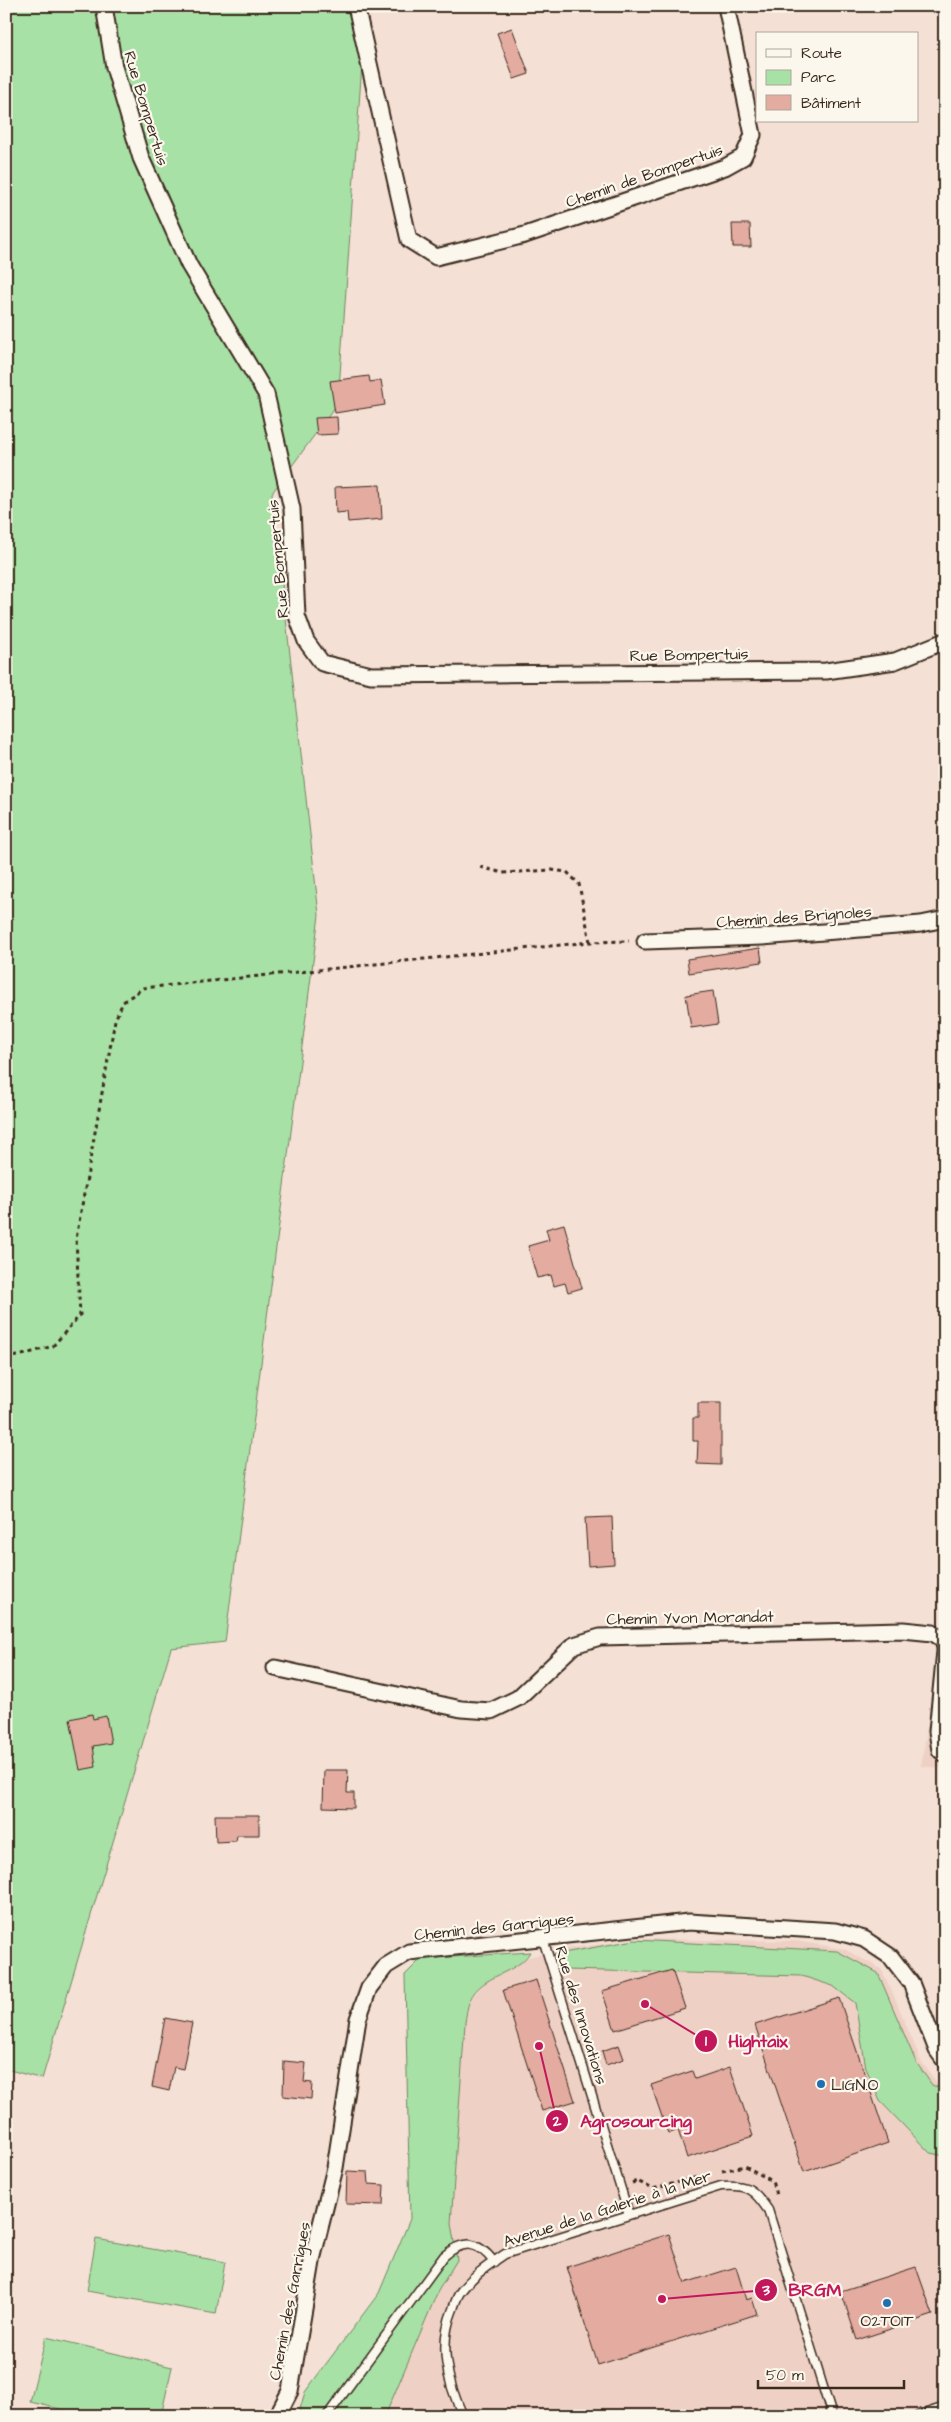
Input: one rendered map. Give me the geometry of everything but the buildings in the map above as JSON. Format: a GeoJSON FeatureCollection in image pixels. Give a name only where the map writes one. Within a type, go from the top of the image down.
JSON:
{"type":"FeatureCollection","features":[{"type":"Feature","properties":{"kind":"street","name":"Rue Bompertuis"},"geometry":{"type":"LineString","coordinates":[[104,6],[114,67],[141,158],[189,266],[266,394],[292,509],[297,616],[306,641],[322,663],[371,675],[826,671],[895,661],[945,641]]}},
{"type":"Feature","properties":{"kind":"street","name":"Chemin de Bompertuis"},"geometry":{"type":"LineString","coordinates":[[356,6],[409,240],[436,257],[525,235],[725,167],[743,157],[753,135],[726,6]]}},
{"type":"Feature","properties":{"kind":"street","name":"Chemin des Brignoles"},"geometry":{"type":"LineString","coordinates":[[645,941],[762,937],[921,924],[945,919]]}},
{"type":"Feature","properties":{"kind":"street","name":"Chemin Yvon Morandat"},"geometry":{"type":"LineString","coordinates":[[275,1668],[461,1709],[491,1711],[518,1698],[574,1645],[600,1637],[903,1630],[933,1633],[944,1640],[945,1651],[937,1731],[940,1750],[945,1754]]}},
{"type":"Feature","properties":{"kind":"street","name":"Chemin des Garrigues"},"geometry":{"type":"LineString","coordinates":[[277,2416],[290,2391],[314,2256],[334,2168],[358,2019],[369,1988],[386,1966],[409,1952],[689,1922],[835,1931],[864,1940],[891,1957],[911,1984],[937,2050],[945,2061]]}},
{"type":"Feature","properties":{"kind":"lane","name":"Rue des Innovations"},"geometry":{"type":"LineString","coordinates":[[543,1939],[630,2215]]}},
{"type":"Feature","properties":{"kind":"lane","name":"Avenue de la Galerie à la Mer"},"geometry":{"type":"LineString","coordinates":[[463,2416],[447,2375],[444,2349],[449,2318],[460,2292],[482,2270],[505,2254],[721,2186],[736,2185],[756,2192],[768,2210],[832,2416]]}},
{"type":"Feature","properties":{"kind":"lane"},"geometry":{"type":"LineString","coordinates":[[327,2416],[444,2256],[455,2247],[468,2244],[479,2247],[494,2262]]}},
{"type":"Feature","properties":{"kind":"lane"},"geometry":{"type":"LineString","coordinates":[[918,2416],[945,2408]]}},
{"type":"Feature","properties":{"kind":"path"},"geometry":{"type":"LineString","coordinates":[[480,867],[503,873],[552,870],[567,872],[580,884],[590,942]]}},
{"type":"Feature","properties":{"kind":"path"},"geometry":{"type":"LineString","coordinates":[[6,1357],[19,1356],[53,1346],[80,1315],[76,1239],[115,1020],[123,1002],[143,988],[590,942],[645,941]]}},
{"type":"Feature","properties":{"kind":"path"},"geometry":{"type":"LineString","coordinates":[[720,2172],[744,2166],[772,2181],[776,2198]]}},
{"type":"Feature","properties":{"kind":"path"},"geometry":{"type":"LineString","coordinates":[[621,2187],[636,2181],[653,2190],[711,2173]]}},
{"type":"Feature","properties":{"kind":"shaded area"},"geometry":{"type":"Polygon","coordinates":[[[938,1348],[945,1349],[945,1623],[938,1348]]]}},
{"type":"Feature","properties":{"kind":"shaded area"},"geometry":{"type":"Polygon","coordinates":[[[945,1623],[945,1769],[921,1766],[945,1623]]]}},
{"type":"Feature","properties":{"kind":"shaded area"},"geometry":{"type":"Polygon","coordinates":[[[639,1939],[796,1941],[844,1949],[881,1969],[921,2061],[937,2083],[945,2087],[945,2416],[298,2416],[451,2223],[465,2023],[470,1999],[486,1981],[526,1958],[557,1950],[639,1939]]]}},
{"type":"Feature","properties":{"kind":"green space"},"geometry":{"type":"Polygon","coordinates":[[[6,6],[366,6],[338,403],[272,493],[319,915],[225,1642],[171,1648],[42,2079],[6,2069],[6,6]]]}},
{"type":"Feature","properties":{"kind":"green space"},"geometry":{"type":"Polygon","coordinates":[[[635,1940],[837,1951],[878,1973],[916,2062],[932,2085],[945,2090],[945,2156],[930,2153],[880,2101],[866,2068],[855,2003],[833,1986],[802,1976],[566,1970],[556,1967],[552,1955],[635,1940]]]}},
{"type":"Feature","properties":{"kind":"green space"},"geometry":{"type":"Polygon","coordinates":[[[530,1952],[517,1965],[482,1985],[475,1991],[469,2003],[465,2023],[451,2223],[457,2260],[438,2291],[385,2416],[298,2416],[305,2392],[379,2293],[410,2219],[405,1975],[421,1959],[530,1952]]]}},
{"type":"Feature","properties":{"kind":"green space"},"geometry":{"type":"Polygon","coordinates":[[[96,2239],[225,2262],[216,2314],[87,2291],[96,2239]]]}},
{"type":"Feature","properties":{"kind":"green space"},"geometry":{"type":"Polygon","coordinates":[[[46,2337],[172,2367],[161,2416],[91,2416],[30,2402],[46,2337]]]}},
{"type":"Feature","properties":{"kind":"place","name":"Hightaix"},"geometry":{"type":"Point","coordinates":[645,2004]}},
{"type":"Feature","properties":{"kind":"place","name":"Agrosourcing"},"geometry":{"type":"Point","coordinates":[539,2046]}},
{"type":"Feature","properties":{"kind":"place","name":"LIGN.O"},"geometry":{"type":"Point","coordinates":[821,2084]}},
{"type":"Feature","properties":{"kind":"place","name":"BRGM"},"geometry":{"type":"Point","coordinates":[662,2299]}},
{"type":"Feature","properties":{"kind":"place","name":"O2TOIT"},"geometry":{"type":"Point","coordinates":[887,2303]}}]}
